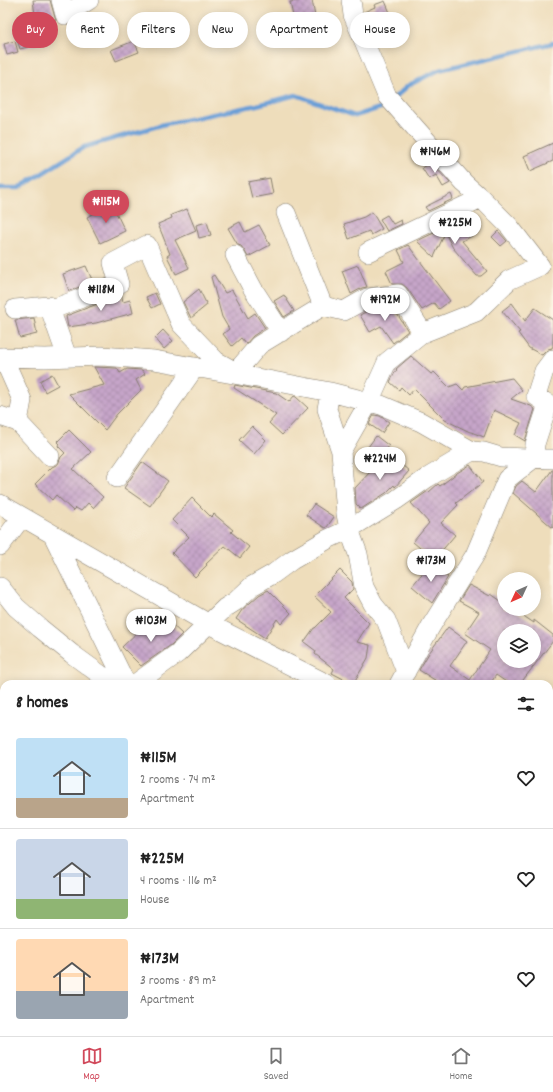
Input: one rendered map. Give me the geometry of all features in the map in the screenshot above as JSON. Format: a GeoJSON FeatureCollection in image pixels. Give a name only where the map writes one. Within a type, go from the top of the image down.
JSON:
{"type":"FeatureCollection","features":[{"type":"Feature","properties":{"kind":"street"},"geometry":{"type":"LineString","coordinates":[[61,0],[65,15],[89,0]]}},
{"type":"Feature","properties":{"kind":"street"},"geometry":{"type":"LineString","coordinates":[[341,451],[369,402],[387,362],[423,333],[476,312],[509,280],[540,266],[509,226],[464,183],[387,96],[353,16],[351,0]]}},
{"type":"Feature","properties":{"kind":"street"},"geometry":{"type":"LineString","coordinates":[[368,252],[481,198]]}},
{"type":"Feature","properties":{"kind":"street"},"geometry":{"type":"LineString","coordinates":[[286,213],[323,306]]}},
{"type":"Feature","properties":{"kind":"street"},"geometry":{"type":"LineString","coordinates":[[50,310],[119,284],[113,263],[147,246],[181,324],[216,361],[239,374]]}},
{"type":"Feature","properties":{"kind":"street"},"geometry":{"type":"LineString","coordinates":[[235,255],[252,289],[281,332]]}},
{"type":"Feature","properties":{"kind":"street"},"geometry":{"type":"LineString","coordinates":[[239,374],[260,345],[323,306],[344,311],[367,298],[398,294],[423,333]]}},
{"type":"Feature","properties":{"kind":"street"},"geometry":{"type":"LineString","coordinates":[[15,309],[49,306],[67,358]]}},
{"type":"Feature","properties":{"kind":"street"},"geometry":{"type":"LineString","coordinates":[[18,422],[22,400],[1,357],[67,358],[102,356],[146,359],[239,374],[330,392],[381,405],[421,422],[472,451],[501,456],[553,460]]}},
{"type":"Feature","properties":{"kind":"street"},"geometry":{"type":"LineString","coordinates":[[402,678],[431,626],[475,555],[507,479],[534,458],[535,444],[548,404],[536,396],[544,371],[553,358]]}},
{"type":"Feature","properties":{"kind":"street"},"geometry":{"type":"LineString","coordinates":[[117,478],[195,367]]}},
{"type":"Feature","properties":{"kind":"street"},"geometry":{"type":"LineString","coordinates":[[330,392],[327,410],[341,451],[346,514],[349,529],[358,554],[364,587],[373,604],[386,620],[402,678]]}},
{"type":"Feature","properties":{"kind":"street"},"geometry":{"type":"LineString","coordinates":[[0,416],[18,422],[50,456]]}},
{"type":"Feature","properties":{"kind":"street"},"geometry":{"type":"LineString","coordinates":[[141,680],[178,653],[252,586],[273,574],[292,560],[328,539],[349,529],[396,500],[427,478],[472,451]]}},
{"type":"Feature","properties":{"kind":"street"},"geometry":{"type":"LineString","coordinates":[[0,504],[209,624],[319,680]]}},
{"type":"Feature","properties":{"kind":"street"},"geometry":{"type":"LineString","coordinates":[[0,546],[22,517]]}},
{"type":"Feature","properties":{"kind":"street"},"geometry":{"type":"LineString","coordinates":[[53,535],[124,680]]}},
{"type":"Feature","properties":{"kind":"street"},"geometry":{"type":"LineString","coordinates":[[0,587],[16,607],[40,628],[105,678],[112,680]]}},
{"type":"Feature","properties":{"kind":"building"},"geometry":{"type":"Polygon","coordinates":[[[33,0],[50,0],[53,12],[35,12],[33,0]]]}},
{"type":"Feature","properties":{"kind":"building"},"geometry":{"type":"Polygon","coordinates":[[[312,0],[314,12],[292,12],[290,2],[312,0]]]}},
{"type":"Feature","properties":{"kind":"building"},"geometry":{"type":"Polygon","coordinates":[[[385,1],[390,12],[364,12],[375,7],[374,5],[385,1]]]}},
{"type":"Feature","properties":{"kind":"building"},"geometry":{"type":"Polygon","coordinates":[[[12,42],[12,48],[17,48],[18,52],[7,55],[4,44],[12,42]]]}},
{"type":"Feature","properties":{"kind":"building"},"geometry":{"type":"Polygon","coordinates":[[[127,44],[127,48],[137,48],[139,52],[116,61],[111,50],[127,44]]]}},
{"type":"Feature","properties":{"kind":"building"},"geometry":{"type":"Polygon","coordinates":[[[553,143],[553,161],[530,171],[524,156],[553,143]]]}},
{"type":"Feature","properties":{"kind":"building"},"geometry":{"type":"Polygon","coordinates":[[[431,163],[450,183],[443,187],[436,175],[429,179],[422,168],[431,163]]]}},
{"type":"Feature","properties":{"kind":"building"},"geometry":{"type":"Polygon","coordinates":[[[270,178],[273,194],[252,198],[248,182],[270,178]]]}},
{"type":"Feature","properties":{"kind":"building"},"geometry":{"type":"Polygon","coordinates":[[[451,194],[453,199],[428,211],[425,207],[451,194]]]}},
{"type":"Feature","properties":{"kind":"building"},"geometry":{"type":"Polygon","coordinates":[[[112,204],[125,231],[100,243],[87,217],[112,204]]]}},
{"type":"Feature","properties":{"kind":"building"},"geometry":{"type":"Polygon","coordinates":[[[187,209],[196,231],[175,240],[189,268],[176,274],[167,256],[170,254],[158,224],[172,218],[171,215],[187,209]]]}},
{"type":"Feature","properties":{"kind":"building"},"geometry":{"type":"Polygon","coordinates":[[[372,212],[382,229],[371,235],[369,231],[349,239],[344,224],[364,217],[372,212]]]}},
{"type":"Feature","properties":{"kind":"building"},"geometry":{"type":"Polygon","coordinates":[[[387,215],[393,224],[401,220],[402,224],[387,231],[380,219],[387,215]]]}},
{"type":"Feature","properties":{"kind":"building"},"geometry":{"type":"Polygon","coordinates":[[[463,219],[472,236],[462,241],[487,271],[481,276],[477,276],[453,248],[445,233],[434,257],[417,241],[463,219]]]}},
{"type":"Feature","properties":{"kind":"building"},"geometry":{"type":"Polygon","coordinates":[[[207,222],[211,235],[199,238],[196,225],[207,222]]]}},
{"type":"Feature","properties":{"kind":"building"},"geometry":{"type":"Polygon","coordinates":[[[240,222],[245,232],[259,225],[270,245],[248,257],[241,246],[238,245],[228,228],[240,222]]]}},
{"type":"Feature","properties":{"kind":"building"},"geometry":{"type":"Polygon","coordinates":[[[498,231],[507,241],[501,246],[492,237],[498,231]]]}},
{"type":"Feature","properties":{"kind":"building"},"geometry":{"type":"Polygon","coordinates":[[[408,245],[450,301],[439,309],[434,303],[422,310],[407,288],[402,284],[392,284],[386,271],[404,262],[398,250],[408,245]]]}},
{"type":"Feature","properties":{"kind":"building"},"geometry":{"type":"Polygon","coordinates":[[[358,265],[367,287],[351,294],[342,271],[358,265]]]}},
{"type":"Feature","properties":{"kind":"building"},"geometry":{"type":"Polygon","coordinates":[[[86,266],[93,282],[69,291],[63,274],[86,266]]]}},
{"type":"Feature","properties":{"kind":"building"},"geometry":{"type":"Polygon","coordinates":[[[214,275],[225,293],[232,290],[248,318],[255,313],[265,328],[253,336],[246,344],[241,338],[232,346],[223,334],[229,329],[222,317],[211,277],[214,275]]]}},
{"type":"Feature","properties":{"kind":"building"},"geometry":{"type":"Polygon","coordinates":[[[199,289],[207,305],[191,318],[183,302],[199,289]]]}},
{"type":"Feature","properties":{"kind":"building"},"geometry":{"type":"Polygon","coordinates":[[[155,293],[160,304],[152,308],[146,297],[155,293]]]}},
{"type":"Feature","properties":{"kind":"building"},"geometry":{"type":"Polygon","coordinates":[[[121,295],[123,302],[130,300],[133,313],[96,323],[68,327],[66,316],[121,295]]]}},
{"type":"Feature","properties":{"kind":"building"},"geometry":{"type":"Polygon","coordinates":[[[284,295],[294,311],[284,317],[274,301],[284,295]]]}},
{"type":"Feature","properties":{"kind":"building"},"geometry":{"type":"Polygon","coordinates":[[[512,303],[525,321],[535,308],[553,320],[552,348],[548,349],[542,355],[529,348],[518,333],[520,332],[502,311],[512,303]]]}},
{"type":"Feature","properties":{"kind":"building"},"geometry":{"type":"Polygon","coordinates":[[[392,306],[408,331],[393,343],[381,326],[370,332],[360,315],[371,309],[376,308],[376,310],[380,307],[392,306]]]}},
{"type":"Feature","properties":{"kind":"building"},"geometry":{"type":"Polygon","coordinates":[[[34,318],[37,334],[20,338],[15,320],[34,318]]]}},
{"type":"Feature","properties":{"kind":"building"},"geometry":{"type":"Polygon","coordinates":[[[163,330],[173,341],[164,349],[155,338],[163,330]]]}},
{"type":"Feature","properties":{"kind":"building"},"geometry":{"type":"Polygon","coordinates":[[[411,356],[431,374],[434,372],[449,387],[457,384],[463,390],[465,387],[512,378],[522,390],[511,399],[531,406],[535,409],[525,441],[515,435],[521,423],[494,410],[484,437],[445,420],[414,389],[409,395],[401,387],[399,390],[390,382],[397,370],[396,369],[411,356]]]}},
{"type":"Feature","properties":{"kind":"building"},"geometry":{"type":"Polygon","coordinates":[[[94,367],[117,368],[120,373],[127,369],[142,370],[145,374],[136,380],[141,390],[117,414],[105,430],[69,394],[104,385],[94,367]]]}},
{"type":"Feature","properties":{"kind":"building"},"geometry":{"type":"Polygon","coordinates":[[[52,374],[58,385],[45,392],[40,381],[52,374]]]}},
{"type":"Feature","properties":{"kind":"building"},"geometry":{"type":"Polygon","coordinates":[[[235,385],[276,393],[289,402],[294,396],[308,408],[282,435],[269,423],[276,415],[234,388],[235,385]]]}},
{"type":"Feature","properties":{"kind":"building"},"geometry":{"type":"Polygon","coordinates":[[[374,415],[380,416],[389,422],[382,433],[369,424],[374,415]]]}},
{"type":"Feature","properties":{"kind":"building"},"geometry":{"type":"Polygon","coordinates":[[[252,426],[266,440],[254,454],[239,440],[252,426]]]}},
{"type":"Feature","properties":{"kind":"building"},"geometry":{"type":"Polygon","coordinates":[[[69,430],[91,452],[73,469],[103,497],[93,508],[88,503],[81,511],[76,508],[73,511],[56,495],[52,500],[35,484],[52,467],[58,464],[61,457],[65,453],[58,446],[59,444],[57,442],[69,430]]]}},
{"type":"Feature","properties":{"kind":"building"},"geometry":{"type":"Polygon","coordinates":[[[376,436],[389,446],[381,457],[368,447],[376,436]]]}},
{"type":"Feature","properties":{"kind":"building"},"geometry":{"type":"Polygon","coordinates":[[[388,453],[409,471],[395,487],[394,485],[386,493],[361,509],[356,504],[355,488],[388,453]]]}},
{"type":"Feature","properties":{"kind":"building"},"geometry":{"type":"Polygon","coordinates":[[[142,462],[168,481],[150,506],[124,488],[142,462]]]}},
{"type":"Feature","properties":{"kind":"building"},"geometry":{"type":"Polygon","coordinates":[[[470,465],[483,482],[456,503],[458,505],[441,523],[455,535],[434,560],[413,542],[429,523],[411,503],[428,491],[429,492],[438,484],[440,486],[470,465]]]}},
{"type":"Feature","properties":{"kind":"building"},"geometry":{"type":"Polygon","coordinates":[[[552,470],[553,528],[513,493],[516,486],[522,481],[536,492],[552,470]]]}},
{"type":"Feature","properties":{"kind":"building"},"geometry":{"type":"Polygon","coordinates":[[[192,498],[211,517],[214,514],[233,530],[231,532],[249,547],[240,558],[225,546],[195,577],[172,553],[189,537],[172,520],[192,498]]]}},
{"type":"Feature","properties":{"kind":"building"},"geometry":{"type":"Polygon","coordinates":[[[314,504],[334,517],[327,527],[325,528],[306,515],[314,504]]]}},
{"type":"Feature","properties":{"kind":"building"},"geometry":{"type":"Polygon","coordinates":[[[431,563],[448,577],[432,603],[412,586],[431,563]]]}},
{"type":"Feature","properties":{"kind":"building"},"geometry":{"type":"Polygon","coordinates":[[[340,570],[352,582],[353,589],[344,598],[369,623],[357,642],[370,645],[368,658],[355,680],[345,680],[332,673],[334,669],[315,654],[316,651],[304,642],[314,628],[331,612],[314,596],[340,570]]]}},
{"type":"Feature","properties":{"kind":"building"},"geometry":{"type":"Polygon","coordinates":[[[469,585],[490,596],[491,594],[497,598],[497,616],[524,616],[534,623],[534,620],[539,624],[497,624],[497,668],[532,668],[523,680],[503,680],[496,675],[493,680],[470,680],[490,650],[465,633],[479,612],[459,601],[469,585]]]}},
{"type":"Feature","properties":{"kind":"building"},"geometry":{"type":"Polygon","coordinates":[[[268,590],[291,613],[281,624],[277,619],[265,638],[236,619],[242,610],[259,595],[268,590]]]}},
{"type":"Feature","properties":{"kind":"building"},"geometry":{"type":"Polygon","coordinates":[[[167,620],[182,634],[171,645],[141,666],[122,647],[144,626],[152,634],[167,620]]]}},
{"type":"Feature","properties":{"kind":"building"},"geometry":{"type":"Polygon","coordinates":[[[541,626],[553,635],[553,641],[541,657],[541,626]]]}},
{"type":"Feature","properties":{"kind":"building"},"geometry":{"type":"Polygon","coordinates":[[[448,627],[467,641],[450,666],[470,680],[435,680],[419,670],[429,653],[448,627]]]}},
{"type":"Feature","properties":{"kind":"waterway"},"geometry":{"type":"LineString","coordinates":[[394,98],[409,85],[439,70],[553,43]]}},
{"type":"Feature","properties":{"kind":"waterway"},"geometry":{"type":"LineString","coordinates":[[0,188],[19,188],[84,147],[165,124],[257,105],[296,95],[355,116],[383,107],[389,103]]}}]}
